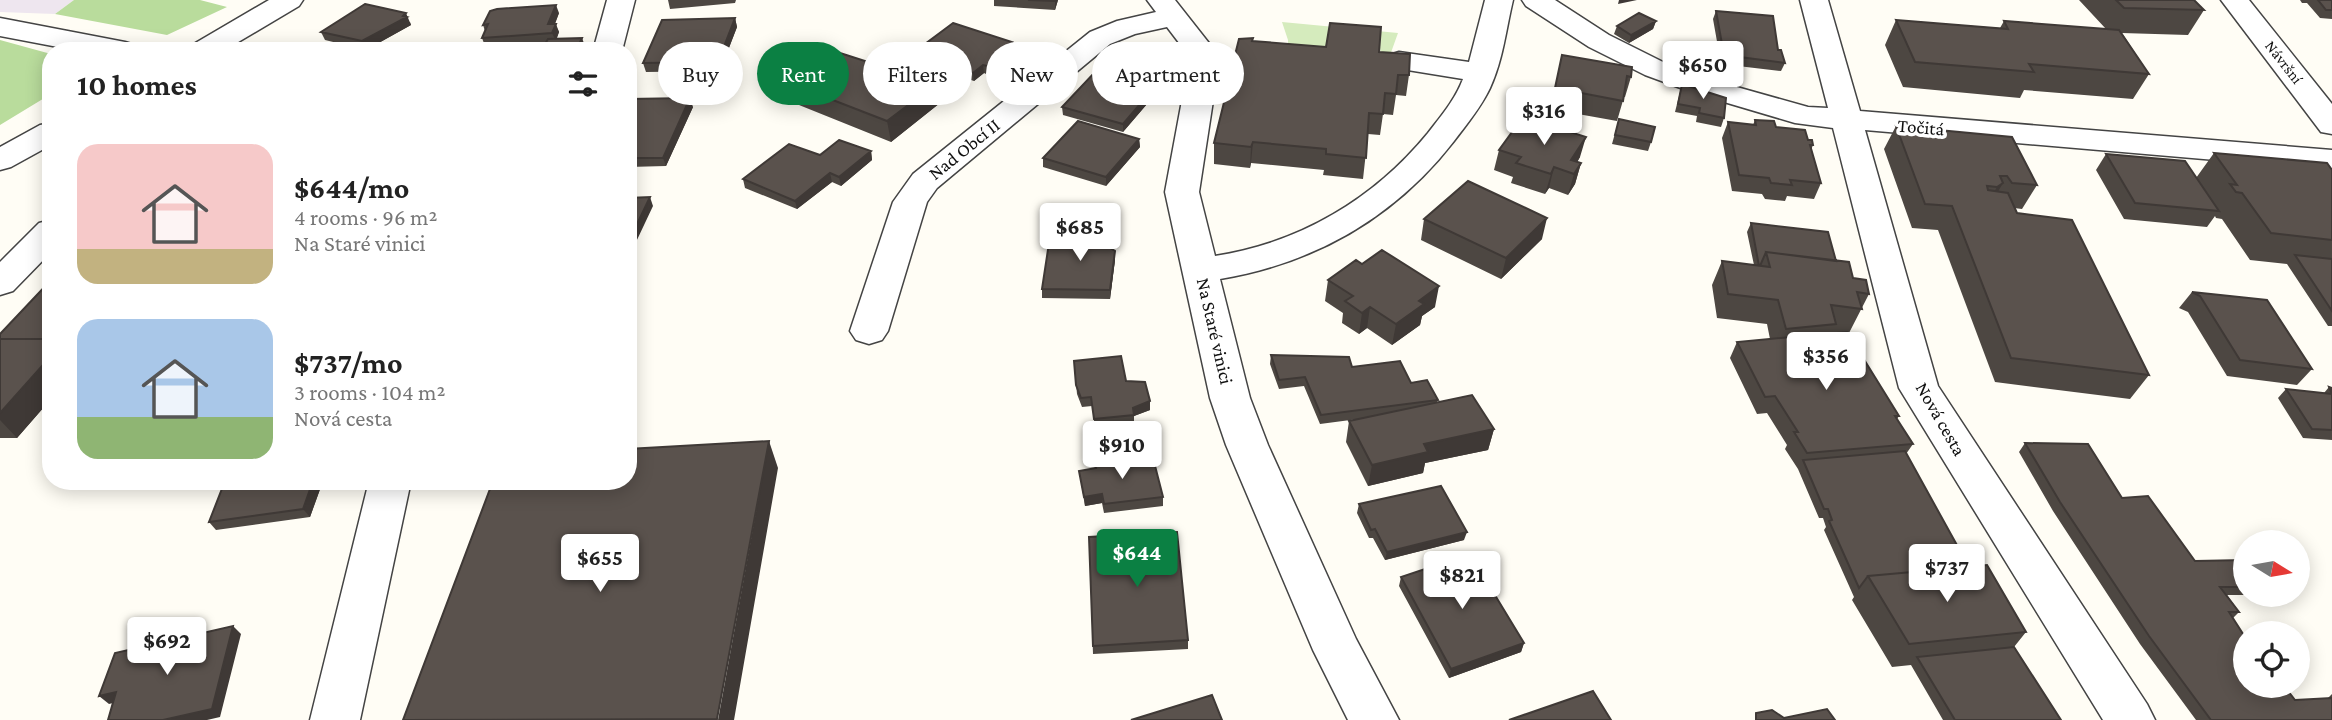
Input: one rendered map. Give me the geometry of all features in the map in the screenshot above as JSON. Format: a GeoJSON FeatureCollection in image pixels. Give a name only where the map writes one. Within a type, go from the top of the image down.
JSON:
{"type":"FeatureCollection","features":[{"type":"Feature","properties":{"kind":"street"},"geometry":{"type":"LineString","coordinates":[[217,42],[289,0]]}},
{"type":"Feature","properties":{"kind":"street"},"geometry":{"type":"LineString","coordinates":[[609,42],[621,0]]}},
{"type":"Feature","properties":{"kind":"street","name":"Na Staré vinici"},"geometry":{"type":"LineString","coordinates":[[1374,720],[1337,650],[1247,445],[1230,398],[1200,270],[1261,259],[1313,241],[1345,224],[1403,181],[1429,154],[1469,100],[1480,74],[1499,0]]}},
{"type":"Feature","properties":{"kind":"street","name":"Točitá"},"geometry":{"type":"LineString","coordinates":[[1536,0],[1599,41],[1681,79],[1786,111],[1848,121],[2332,160]]}},
{"type":"Feature","properties":{"kind":"street","name":"Nová cesta"},"geometry":{"type":"LineString","coordinates":[[1814,0],[1919,388],[2130,720]]}},
{"type":"Feature","properties":{"kind":"street","name":"Návršní"},"geometry":{"type":"LineString","coordinates":[[2235,0],[2332,125]]}},
{"type":"Feature","properties":{"kind":"street","name":"Nad Obcí II"},"geometry":{"type":"LineString","coordinates":[[869,331],[910,202],[918,188],[1100,38],[1168,8],[1197,47],[1203,68],[1183,177],[1185,208],[1200,270]]}},
{"type":"Feature","properties":{"kind":"street"},"geometry":{"type":"LineString","coordinates":[[0,27],[78,42]]}},
{"type":"Feature","properties":{"kind":"street"},"geometry":{"type":"LineString","coordinates":[[1399,61],[1480,74]]}},
{"type":"Feature","properties":{"kind":"street"},"geometry":{"type":"LineString","coordinates":[[0,160],[42,137]]}},
{"type":"Feature","properties":{"kind":"street"},"geometry":{"type":"LineString","coordinates":[[0,282],[42,240]]}},
{"type":"Feature","properties":{"kind":"street"},"geometry":{"type":"LineString","coordinates":[[335,720],[388,490]]}},
{"type":"Feature","properties":{"kind":"shaded area"},"geometry":{"type":"Polygon","coordinates":[[[0,0],[74,0],[55,14],[0,12],[0,0]]]}},
{"type":"Feature","properties":{"kind":"green space"},"geometry":{"type":"Polygon","coordinates":[[[74,0],[200,0],[227,7],[167,35],[55,14],[74,0]]]}},
{"type":"Feature","properties":{"kind":"green space"},"geometry":{"type":"Polygon","coordinates":[[[1282,22],[1398,33],[1384,72],[1380,48],[1328,43],[1324,67],[1288,64],[1288,40],[1282,22]]]}},
{"type":"Feature","properties":{"kind":"green space"},"geometry":{"type":"Polygon","coordinates":[[[0,40],[42,52],[42,99],[0,125],[0,40]]]}},
{"type":"Feature","properties":{"kind":"building"},"geometry":{"type":"Polygon","coordinates":[[[2116,0],[2194,0],[2204,10],[2124,8],[2116,0]]]}},
{"type":"Feature","properties":{"kind":"building"},"geometry":{"type":"Polygon","coordinates":[[[2318,0],[2332,0],[2332,10],[2326,10],[2318,0]]]}},
{"type":"Feature","properties":{"kind":"building"},"geometry":{"type":"Polygon","coordinates":[[[365,4],[406,13],[403,16],[407,17],[362,41],[321,32],[365,4]]]}},
{"type":"Feature","properties":{"kind":"building"},"geometry":{"type":"Polygon","coordinates":[[[556,5],[548,24],[556,24],[552,33],[482,38],[488,24],[483,25],[490,11],[556,5]]]}},
{"type":"Feature","properties":{"kind":"building"},"geometry":{"type":"Polygon","coordinates":[[[1716,11],[1773,16],[1778,50],[1781,50],[1785,63],[1724,55],[1716,11]]]}},
{"type":"Feature","properties":{"kind":"building"},"geometry":{"type":"Polygon","coordinates":[[[1639,13],[1656,21],[1631,35],[1617,26],[1639,13]]]}},
{"type":"Feature","properties":{"kind":"building"},"geometry":{"type":"Polygon","coordinates":[[[735,18],[726,42],[658,42],[658,63],[643,63],[662,20],[735,18]]]}},
{"type":"Feature","properties":{"kind":"building"},"geometry":{"type":"Polygon","coordinates":[[[1896,20],[2008,29],[2004,21],[2119,30],[2149,74],[2029,64],[2034,72],[1915,62],[1896,20]]]}},
{"type":"Feature","properties":{"kind":"building"},"geometry":{"type":"Polygon","coordinates":[[[953,23],[1012,42],[986,42],[986,66],[983,65],[973,73],[972,42],[928,42],[953,23]]]}},
{"type":"Feature","properties":{"kind":"building"},"geometry":{"type":"Polygon","coordinates":[[[1330,23],[1381,27],[1379,52],[1410,54],[1409,75],[1398,75],[1396,94],[1385,93],[1383,114],[1369,113],[1366,158],[1326,154],[1326,149],[1253,142],[1251,147],[1214,143],[1223,105],[1244,105],[1244,42],[1238,42],[1239,39],[1253,38],[1252,41],[1326,47],[1330,23]]]}},
{"type":"Feature","properties":{"kind":"building"},"geometry":{"type":"Polygon","coordinates":[[[582,38],[580,42],[546,42],[548,39],[582,38]]]}},
{"type":"Feature","properties":{"kind":"building"},"geometry":{"type":"Polygon","coordinates":[[[1562,55],[1632,67],[1631,77],[1627,76],[1623,101],[1555,88],[1562,55]]]}},
{"type":"Feature","properties":{"kind":"building"},"geometry":{"type":"Polygon","coordinates":[[[849,56],[863,60],[863,105],[908,105],[887,121],[846,105],[849,105],[849,56]]]}},
{"type":"Feature","properties":{"kind":"building"},"geometry":{"type":"Polygon","coordinates":[[[1092,75],[1092,105],[1139,105],[1123,124],[1062,107],[1078,105],[1078,90],[1092,75]]]}},
{"type":"Feature","properties":{"kind":"building"},"geometry":{"type":"Polygon","coordinates":[[[1682,84],[1726,98],[1724,118],[1699,113],[1700,108],[1678,104],[1682,84]]]}},
{"type":"Feature","properties":{"kind":"building"},"geometry":{"type":"Polygon","coordinates":[[[637,99],[658,99],[658,105],[687,105],[663,158],[637,158],[637,99]]]}},
{"type":"Feature","properties":{"kind":"building"},"geometry":{"type":"Polygon","coordinates":[[[1523,117],[1586,137],[1571,160],[1581,163],[1574,174],[1554,167],[1551,174],[1516,163],[1521,157],[1499,150],[1523,117]]]}},
{"type":"Feature","properties":{"kind":"building"},"geometry":{"type":"Polygon","coordinates":[[[1619,119],[1655,127],[1651,142],[1615,135],[1619,119]]]}},
{"type":"Feature","properties":{"kind":"building"},"geometry":{"type":"Polygon","coordinates":[[[1755,120],[1774,121],[1776,127],[1805,130],[1808,140],[1812,140],[1813,145],[1810,145],[1821,183],[1790,180],[1792,185],[1771,183],[1769,178],[1739,175],[1728,122],[1756,125],[1755,120]]]}},
{"type":"Feature","properties":{"kind":"building"},"geometry":{"type":"Polygon","coordinates":[[[1078,121],[1139,139],[1106,177],[1043,158],[1078,121]]]}},
{"type":"Feature","properties":{"kind":"building"},"geometry":{"type":"Polygon","coordinates":[[[1896,126],[2012,137],[2037,185],[2012,183],[2007,176],[2000,176],[2003,183],[1997,187],[1987,186],[1988,190],[2008,193],[2017,213],[2072,220],[2149,375],[2011,358],[1952,206],[1925,204],[1896,126]]]}},
{"type":"Feature","properties":{"kind":"building"},"geometry":{"type":"Polygon","coordinates":[[[839,140],[871,151],[839,177],[830,173],[795,201],[743,179],[789,144],[820,155],[839,140]]]}},
{"type":"Feature","properties":{"kind":"building"},"geometry":{"type":"Polygon","coordinates":[[[2214,153],[2327,163],[2332,170],[2332,240],[2271,233],[2242,193],[2236,192],[2230,184],[2237,185],[2214,153]]]}},
{"type":"Feature","properties":{"kind":"building"},"geometry":{"type":"Polygon","coordinates":[[[2106,154],[2185,161],[2219,211],[2135,203],[2106,154]]]}},
{"type":"Feature","properties":{"kind":"building"},"geometry":{"type":"Polygon","coordinates":[[[1468,181],[1547,218],[1506,258],[1424,219],[1468,181]]]}},
{"type":"Feature","properties":{"kind":"building"},"geometry":{"type":"Polygon","coordinates":[[[650,197],[637,224],[637,198],[650,197]]]}},
{"type":"Feature","properties":{"kind":"building"},"geometry":{"type":"Polygon","coordinates":[[[1751,223],[1828,232],[1836,261],[1766,252],[1759,266],[1751,223]]]}},
{"type":"Feature","properties":{"kind":"building"},"geometry":{"type":"Polygon","coordinates":[[[1071,232],[1108,233],[1107,246],[1115,251],[1110,290],[1042,289],[1049,243],[1069,244],[1071,232]]]}},
{"type":"Feature","properties":{"kind":"building"},"geometry":{"type":"Polygon","coordinates":[[[1382,250],[1439,286],[1419,301],[1424,304],[1396,324],[1370,307],[1362,313],[1345,301],[1353,296],[1328,280],[1356,260],[1362,264],[1382,250]]]}},
{"type":"Feature","properties":{"kind":"building"},"geometry":{"type":"Polygon","coordinates":[[[1766,252],[1849,262],[1853,278],[1866,280],[1869,294],[1857,292],[1862,309],[1831,305],[1836,324],[1786,329],[1778,300],[1728,294],[1722,261],[1770,267],[1766,252]]]}},
{"type":"Feature","properties":{"kind":"building"},"geometry":{"type":"Polygon","coordinates":[[[2295,255],[2332,259],[2332,311],[2295,255]]]}},
{"type":"Feature","properties":{"kind":"building"},"geometry":{"type":"Polygon","coordinates":[[[42,290],[42,339],[0,339],[0,334],[42,290]]]}},
{"type":"Feature","properties":{"kind":"building"},"geometry":{"type":"Polygon","coordinates":[[[2192,292],[2267,300],[2312,369],[2240,360],[2200,296],[2192,292]]]}},
{"type":"Feature","properties":{"kind":"building"},"geometry":{"type":"Polygon","coordinates":[[[1847,332],[1899,416],[1895,416],[1913,444],[1807,453],[1794,432],[1798,432],[1775,396],[1765,397],[1737,342],[1847,332]]]}},
{"type":"Feature","properties":{"kind":"building"},"geometry":{"type":"Polygon","coordinates":[[[0,339],[42,339],[42,366],[0,413],[0,339]]]}},
{"type":"Feature","properties":{"kind":"building"},"geometry":{"type":"Polygon","coordinates":[[[1271,355],[1349,357],[1352,367],[1400,361],[1411,383],[1427,380],[1438,400],[1321,415],[1305,377],[1279,380],[1271,355]]]}},
{"type":"Feature","properties":{"kind":"building"},"geometry":{"type":"Polygon","coordinates":[[[1121,356],[1126,381],[1145,382],[1150,401],[1133,408],[1134,415],[1094,419],[1091,397],[1081,398],[1076,385],[1074,361],[1121,356]]]}},
{"type":"Feature","properties":{"kind":"building"},"geometry":{"type":"Polygon","coordinates":[[[2286,389],[2332,394],[2332,430],[2312,429],[2286,389]]]}},
{"type":"Feature","properties":{"kind":"building"},"geometry":{"type":"Polygon","coordinates":[[[1472,395],[1494,429],[1424,444],[1428,452],[1372,465],[1349,421],[1472,395]]]}},
{"type":"Feature","properties":{"kind":"building"},"geometry":{"type":"Polygon","coordinates":[[[769,441],[717,719],[403,720],[490,490],[637,490],[637,448],[769,441]]]}},
{"type":"Feature","properties":{"kind":"building"},"geometry":{"type":"Polygon","coordinates":[[[2025,443],[2088,444],[2122,498],[2148,496],[2195,561],[2233,560],[2233,587],[2220,587],[2239,612],[2229,612],[2235,621],[2233,698],[2332,698],[2332,720],[2211,720],[2149,636],[2060,502],[2025,443]]]}},
{"type":"Feature","properties":{"kind":"building"},"geometry":{"type":"Polygon","coordinates":[[[1905,451],[1969,567],[1868,576],[1859,588],[1829,521],[1832,520],[1828,509],[1824,509],[1803,460],[1905,451]]]}},
{"type":"Feature","properties":{"kind":"building"},"geometry":{"type":"Polygon","coordinates":[[[1153,458],[1163,497],[1104,504],[1102,494],[1084,497],[1079,471],[1096,468],[1095,465],[1153,458]]]}},
{"type":"Feature","properties":{"kind":"building"},"geometry":{"type":"Polygon","coordinates":[[[1441,486],[1467,532],[1387,552],[1375,529],[1371,530],[1359,504],[1441,486]]]}},
{"type":"Feature","properties":{"kind":"building"},"geometry":{"type":"Polygon","coordinates":[[[221,490],[310,490],[303,509],[209,522],[221,490]]]}},
{"type":"Feature","properties":{"kind":"building"},"geometry":{"type":"Polygon","coordinates":[[[1177,532],[1188,640],[1093,646],[1089,537],[1177,532]]]}},
{"type":"Feature","properties":{"kind":"building"},"geometry":{"type":"Polygon","coordinates":[[[1470,554],[1524,643],[1451,669],[1401,577],[1470,554]]]}},
{"type":"Feature","properties":{"kind":"building"},"geometry":{"type":"Polygon","coordinates":[[[1987,565],[2026,632],[1909,644],[1868,576],[1987,565]]]}},
{"type":"Feature","properties":{"kind":"building"},"geometry":{"type":"Polygon","coordinates":[[[233,626],[212,709],[163,720],[108,720],[116,692],[99,696],[115,653],[233,626]]]}},
{"type":"Feature","properties":{"kind":"building"},"geometry":{"type":"Polygon","coordinates":[[[2014,647],[2061,720],[1955,720],[1917,657],[2014,647]]]}},
{"type":"Feature","properties":{"kind":"building"},"geometry":{"type":"Polygon","coordinates":[[[1593,691],[1611,720],[1509,720],[1593,691]]]}},
{"type":"Feature","properties":{"kind":"building"},"geometry":{"type":"Polygon","coordinates":[[[1212,695],[1222,720],[1131,720],[1212,695]]]}},
{"type":"Feature","properties":{"kind":"building"},"geometry":{"type":"Polygon","coordinates":[[[1827,709],[1835,720],[1756,720],[1756,713],[1772,710],[1784,718],[1827,709]]]}}]}
